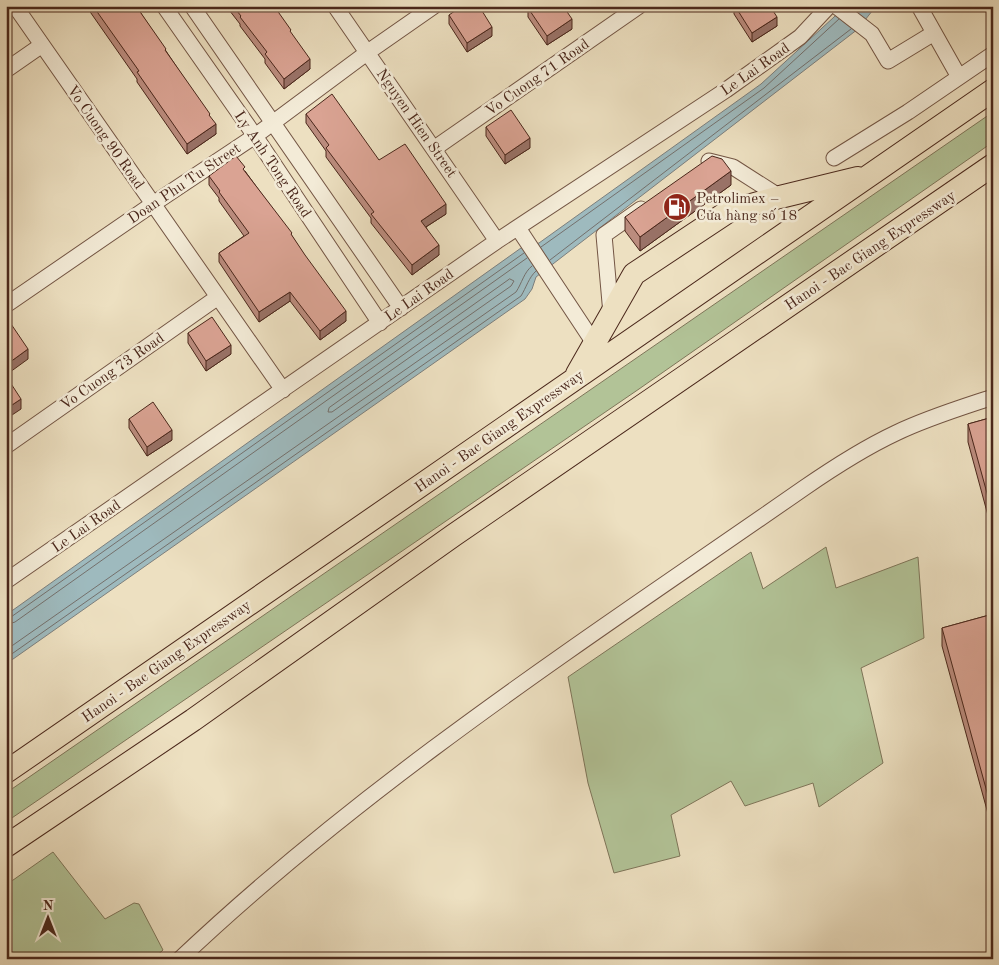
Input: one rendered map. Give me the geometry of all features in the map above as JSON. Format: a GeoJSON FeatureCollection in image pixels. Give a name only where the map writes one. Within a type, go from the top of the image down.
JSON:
{"type":"FeatureCollection","features":[{"type":"Feature","properties":{"kind":"highway","name":"Hanoi - Bac Giang Expressway"},"geometry":{"type":"LineString","coordinates":[[6,772],[984,96],[993,86]]}},
{"type":"Feature","properties":{"kind":"highway","name":"Hanoi - Bac Giang Expressway"},"geometry":{"type":"LineString","coordinates":[[6,846],[193,720],[454,534],[993,165]]}},
{"type":"Feature","properties":{"kind":"highway"},"geometry":{"type":"LineString","coordinates":[[574,379],[634,274],[729,211],[871,174]]}},
{"type":"Feature","properties":{"kind":"highway"},"geometry":{"type":"LineString","coordinates":[[857,259],[924,230],[993,182]]}},
{"type":"Feature","properties":{"kind":"highway"},"geometry":{"type":"LineString","coordinates":[[6,862],[131,771],[193,720]]}},
{"type":"Feature","properties":{"kind":"street","name":"Vo Cuong 90 Road"},"geometry":{"type":"LineString","coordinates":[[15,6],[283,390]]}},
{"type":"Feature","properties":{"kind":"street","name":"Ly Anh Tong Road"},"geometry":{"type":"LineString","coordinates":[[164,6],[380,322]]}},
{"type":"Feature","properties":{"kind":"street","name":"Ly Anh Tong Road"},"geometry":{"type":"LineString","coordinates":[[192,6],[401,308]]}},
{"type":"Feature","properties":{"kind":"street","name":"Nguyen Hien Street"},"geometry":{"type":"LineString","coordinates":[[335,6],[497,241]]}},
{"type":"Feature","properties":{"kind":"street","name":"Doan Phu Tu Street"},"geometry":{"type":"LineString","coordinates":[[6,305],[254,136],[434,6]]}},
{"type":"Feature","properties":{"kind":"street","name":"Vo Cuong 71 Road"},"geometry":{"type":"LineString","coordinates":[[434,148],[638,6]]}},
{"type":"Feature","properties":{"kind":"street","name":"Le Lai Road"},"geometry":{"type":"LineString","coordinates":[[6,581],[497,241],[726,90],[800,37],[829,6]]}},
{"type":"Feature","properties":{"kind":"street"},"geometry":{"type":"LineString","coordinates":[[836,6],[872,34],[888,61],[934,33]]}},
{"type":"Feature","properties":{"kind":"street"},"geometry":{"type":"LineString","coordinates":[[919,6],[960,77]]}},
{"type":"Feature","properties":{"kind":"street"},"geometry":{"type":"LineString","coordinates":[[6,70],[42,45]]}},
{"type":"Feature","properties":{"kind":"street"},"geometry":{"type":"LineString","coordinates":[[834,158],[908,112],[993,54]]}},
{"type":"Feature","properties":{"kind":"street"},"geometry":{"type":"LineString","coordinates":[[693,172],[710,160],[733,167],[780,197]]}},
{"type":"Feature","properties":{"kind":"street"},"geometry":{"type":"LineString","coordinates":[[611,314],[604,235],[653,200]]}},
{"type":"Feature","properties":{"kind":"street"},"geometry":{"type":"LineString","coordinates":[[518,228],[594,343]]}},
{"type":"Feature","properties":{"kind":"street","name":"Vo Cuong 73 Road"},"geometry":{"type":"LineString","coordinates":[[6,446],[218,297]]}},
{"type":"Feature","properties":{"kind":"street"},"geometry":{"type":"LineString","coordinates":[[180,959],[327,830],[425,754],[804,488],[838,465],[894,434],[933,417],[993,397]]}},
{"type":"Feature","properties":{"kind":"green space"},"geometry":{"type":"Polygon","coordinates":[[[993,112],[993,142],[639,389],[6,822],[6,793],[993,112]]]}},
{"type":"Feature","properties":{"kind":"green space"},"geometry":{"type":"Polygon","coordinates":[[[826,547],[836,588],[918,557],[924,638],[861,668],[883,763],[819,807],[813,783],[745,806],[731,781],[671,815],[680,856],[614,873],[588,783],[568,677],[751,552],[763,589],[826,547]]]}},
{"type":"Feature","properties":{"kind":"green space"},"geometry":{"type":"Polygon","coordinates":[[[53,852],[105,919],[134,903],[139,904],[163,950],[153,959],[6,959],[6,885],[53,852]]]}},
{"type":"Feature","properties":{"kind":"water"},"geometry":{"type":"Polygon","coordinates":[[[846,6],[876,6],[858,29],[536,277],[532,289],[525,299],[6,664],[6,615],[521,248],[539,243],[761,84],[846,6]]]}},
{"type":"Feature","properties":{"kind":"building"},"geometry":{"type":"Polygon","coordinates":[[[93,6],[136,6],[216,124],[187,144],[93,6]]]}},
{"type":"Feature","properties":{"kind":"building"},"geometry":{"type":"Polygon","coordinates":[[[233,6],[274,6],[310,59],[284,79],[265,54],[267,52],[233,6]]]}},
{"type":"Feature","properties":{"kind":"building"},"geometry":{"type":"Polygon","coordinates":[[[462,6],[479,6],[492,27],[467,43],[449,15],[462,6]]]}},
{"type":"Feature","properties":{"kind":"building"},"geometry":{"type":"Polygon","coordinates":[[[530,6],[563,6],[572,19],[547,36],[528,8],[530,6]]]}},
{"type":"Feature","properties":{"kind":"building"},"geometry":{"type":"Polygon","coordinates":[[[735,6],[770,6],[777,17],[752,33],[735,6]]]}},
{"type":"Feature","properties":{"kind":"building"},"geometry":{"type":"Polygon","coordinates":[[[332,94],[379,160],[405,144],[446,204],[421,221],[439,245],[412,265],[371,214],[374,212],[326,148],[329,145],[306,114],[332,94]]]}},
{"type":"Feature","properties":{"kind":"building"},"geometry":{"type":"Polygon","coordinates":[[[511,110],[530,138],[505,155],[486,127],[511,110]]]}},
{"type":"Feature","properties":{"kind":"building"},"geometry":{"type":"Polygon","coordinates":[[[236,156],[245,167],[243,169],[292,233],[305,255],[346,311],[320,331],[290,292],[259,312],[219,253],[249,233],[209,176],[236,156]]]}},
{"type":"Feature","properties":{"kind":"building"},"geometry":{"type":"Polygon","coordinates":[[[712,156],[722,159],[731,171],[640,237],[625,217],[712,156]]]}},
{"type":"Feature","properties":{"kind":"building"},"geometry":{"type":"Polygon","coordinates":[[[212,317],[231,345],[206,361],[188,333],[212,317]]]}},
{"type":"Feature","properties":{"kind":"building"},"geometry":{"type":"Polygon","coordinates":[[[9,321],[28,349],[6,365],[6,324],[9,321]]]}},
{"type":"Feature","properties":{"kind":"building"},"geometry":{"type":"Polygon","coordinates":[[[6,376],[21,399],[6,409],[6,376]]]}},
{"type":"Feature","properties":{"kind":"building"},"geometry":{"type":"Polygon","coordinates":[[[153,402],[172,430],[147,447],[129,419],[153,402]]]}},
{"type":"Feature","properties":{"kind":"building"},"geometry":{"type":"Polygon","coordinates":[[[993,417],[993,515],[968,424],[993,417]]]}},
{"type":"Feature","properties":{"kind":"building"},"geometry":{"type":"Polygon","coordinates":[[[993,614],[993,814],[942,628],[993,614]]]}},
{"type":"Feature","properties":{"kind":"place","name":"Petrolimex – Cửa hàng số 18"},"geometry":{"type":"Point","coordinates":[677,207]}}]}
